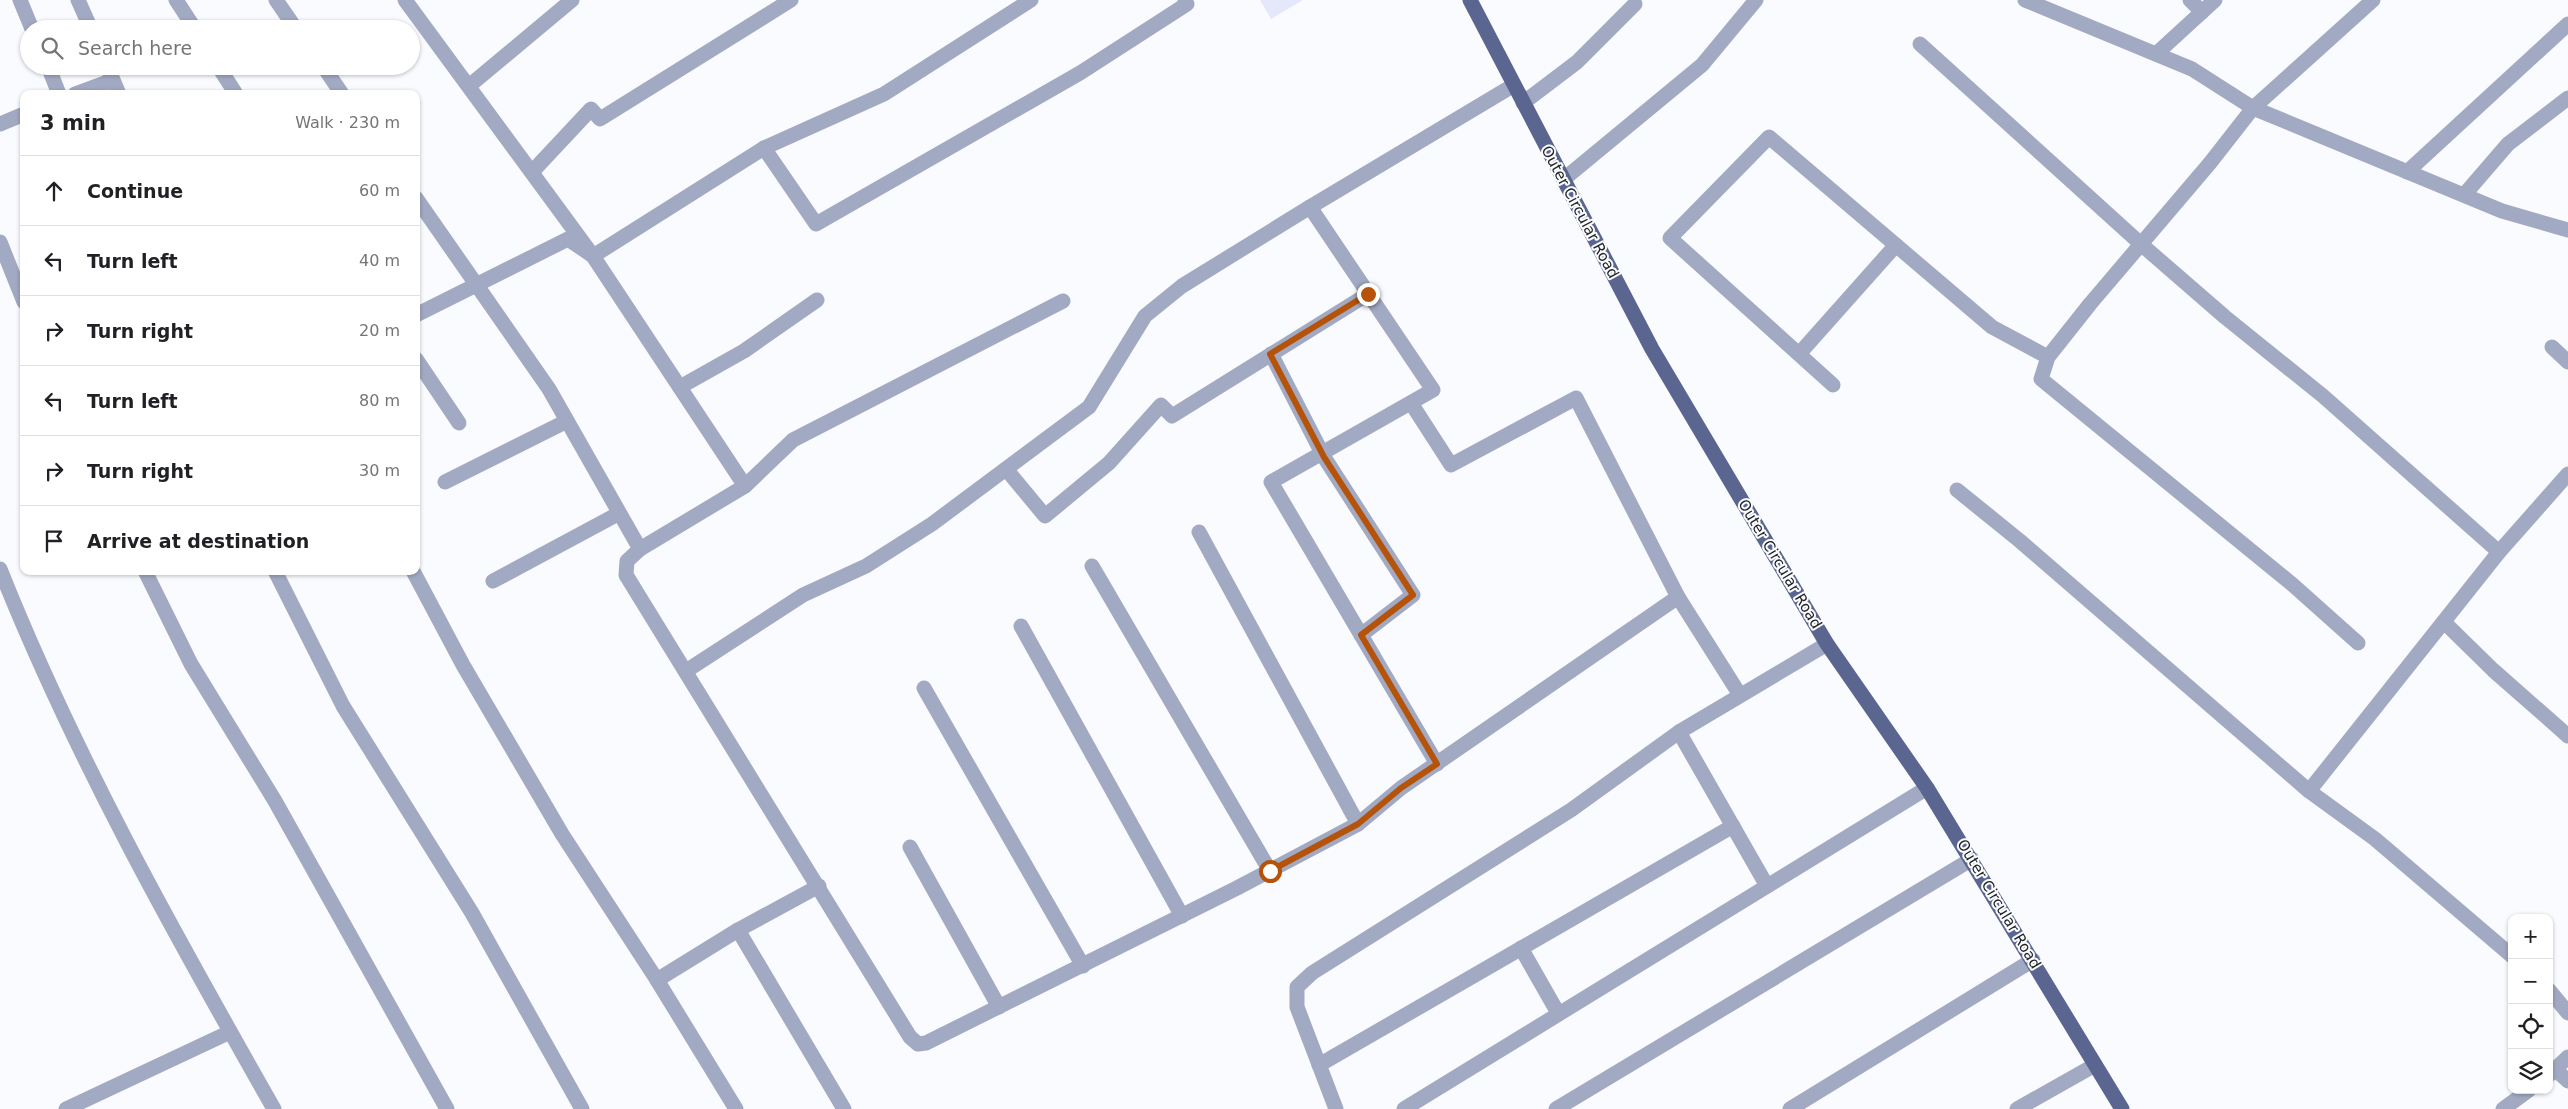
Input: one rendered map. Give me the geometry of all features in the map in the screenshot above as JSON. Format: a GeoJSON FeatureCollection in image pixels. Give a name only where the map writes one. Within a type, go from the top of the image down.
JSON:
{"type":"FeatureCollection","features":[{"type":"Feature","properties":{"kind":"main road","name":"Outer Circular Road"},"geometry":{"type":"LineString","coordinates":[[1470,0],[1652,349],[1827,644],[1928,788],[2122,1109]]}},
{"type":"Feature","properties":{"kind":"street"},"geometry":{"type":"LineString","coordinates":[[20,0],[28,20]]}},
{"type":"Feature","properties":{"kind":"street"},"geometry":{"type":"LineString","coordinates":[[78,0],[86,20]]}},
{"type":"Feature","properties":{"kind":"street"},"geometry":{"type":"LineString","coordinates":[[176,0],[189,20]]}},
{"type":"Feature","properties":{"kind":"street"},"geometry":{"type":"LineString","coordinates":[[276,0],[290,20]]}},
{"type":"Feature","properties":{"kind":"street"},"geometry":{"type":"LineString","coordinates":[[405,0],[420,20]]}},
{"type":"Feature","properties":{"kind":"street"},"geometry":{"type":"LineString","coordinates":[[469,86],[572,0]]}},
{"type":"Feature","properties":{"kind":"street"},"geometry":{"type":"LineString","coordinates":[[532,172],[591,109],[600,119],[792,0]]}},
{"type":"Feature","properties":{"kind":"street"},"geometry":{"type":"LineString","coordinates":[[593,256],[764,148],[884,94],[1031,0]]}},
{"type":"Feature","properties":{"kind":"street"},"geometry":{"type":"LineString","coordinates":[[764,148],[816,224],[1080,73],[1187,4],[1185,0]]}},
{"type":"Feature","properties":{"kind":"street"},"geometry":{"type":"LineString","coordinates":[[1564,179],[1702,65],[1756,0]]}},
{"type":"Feature","properties":{"kind":"street"},"geometry":{"type":"LineString","coordinates":[[2025,0],[2192,69],[2253,108],[2502,211],[2568,230]]}},
{"type":"Feature","properties":{"kind":"street"},"geometry":{"type":"LineString","coordinates":[[2190,0],[2202,12]]}},
{"type":"Feature","properties":{"kind":"street"},"geometry":{"type":"LineString","coordinates":[[2156,54],[2214,0]]}},
{"type":"Feature","properties":{"kind":"street"},"geometry":{"type":"LineString","coordinates":[[2358,642],[2293,585],[2042,379],[2048,357],[2253,108],[2373,0]]}},
{"type":"Feature","properties":{"kind":"street"},"geometry":{"type":"LineString","coordinates":[[1523,103],[1577,62],[1635,4]]}},
{"type":"Feature","properties":{"kind":"street"},"geometry":{"type":"LineString","coordinates":[[420,20],[593,256],[745,486]]}},
{"type":"Feature","properties":{"kind":"street"},"geometry":{"type":"LineString","coordinates":[[2408,172],[2568,24]]}},
{"type":"Feature","properties":{"kind":"street"},"geometry":{"type":"LineString","coordinates":[[1920,44],[2225,318],[2323,396],[2499,552]]}},
{"type":"Feature","properties":{"kind":"street"},"geometry":{"type":"LineString","coordinates":[[52,75],[57,90]]}},
{"type":"Feature","properties":{"kind":"street"},"geometry":{"type":"LineString","coordinates":[[82,90],[107,75]]}},
{"type":"Feature","properties":{"kind":"street"},"geometry":{"type":"LineString","coordinates":[[111,75],[117,90]]}},
{"type":"Feature","properties":{"kind":"street"},"geometry":{"type":"LineString","coordinates":[[224,75],[233,90]]}},
{"type":"Feature","properties":{"kind":"street"},"geometry":{"type":"LineString","coordinates":[[329,75],[339,90]]}},
{"type":"Feature","properties":{"kind":"street"},"geometry":{"type":"LineString","coordinates":[[686,671],[803,595],[874,560],[932,524],[1089,407],[1145,316],[1182,286],[1514,85]]}},
{"type":"Feature","properties":{"kind":"street"},"geometry":{"type":"LineString","coordinates":[[2464,195],[2508,144],[2568,98]]}},
{"type":"Feature","properties":{"kind":"street"},"geometry":{"type":"LineString","coordinates":[[0,124],[20,116]]}},
{"type":"Feature","properties":{"kind":"street"},"geometry":{"type":"LineString","coordinates":[[1833,385],[1670,238],[1769,137],[1992,327],[2048,357]]}},
{"type":"Feature","properties":{"kind":"street"},"geometry":{"type":"LineString","coordinates":[[420,204],[549,389],[618,514],[640,549]]}},
{"type":"Feature","properties":{"kind":"street"},"geometry":{"type":"LineString","coordinates":[[1310,207],[1433,390],[1271,482],[1437,764]]}},
{"type":"Feature","properties":{"kind":"street"},"geometry":{"type":"LineString","coordinates":[[420,312],[568,239],[593,256]]}},
{"type":"Feature","properties":{"kind":"street"},"geometry":{"type":"LineString","coordinates":[[0,242],[20,292]]}},
{"type":"Feature","properties":{"kind":"street"},"geometry":{"type":"LineString","coordinates":[[1799,354],[1896,245]]}},
{"type":"Feature","properties":{"kind":"street"},"geometry":{"type":"LineString","coordinates":[[1006,469],[1045,516],[1109,463],[1161,405],[1172,416],[1368,294]]}},
{"type":"Feature","properties":{"kind":"street"},"geometry":{"type":"LineString","coordinates":[[680,387],[744,351],[817,300]]}},
{"type":"Feature","properties":{"kind":"street"},"geometry":{"type":"LineString","coordinates":[[1063,302],[793,440],[745,486],[640,549],[627,561],[626,575],[819,886],[910,1037],[918,1044],[926,1043],[1083,966],[1358,824],[1401,788],[1678,597]]}},
{"type":"Feature","properties":{"kind":"street"},"geometry":{"type":"LineString","coordinates":[[2552,347],[2568,362]]}},
{"type":"Feature","properties":{"kind":"street"},"geometry":{"type":"LineString","coordinates":[[1270,354],[1322,453],[1413,595],[1361,635]]}},
{"type":"Feature","properties":{"kind":"street"},"geometry":{"type":"LineString","coordinates":[[420,365],[459,423]]}},
{"type":"Feature","properties":{"kind":"street"},"geometry":{"type":"LineString","coordinates":[[1411,402],[1451,465],[1576,398],[1678,597],[1740,695]]}},
{"type":"Feature","properties":{"kind":"street"},"geometry":{"type":"LineString","coordinates":[[445,482],[567,421]]}},
{"type":"Feature","properties":{"kind":"street"},"geometry":{"type":"LineString","coordinates":[[2309,791],[2499,552],[2568,474]]}},
{"type":"Feature","properties":{"kind":"street"},"geometry":{"type":"LineString","coordinates":[[1957,490],[2020,540],[2309,791],[2375,839],[2508,953]]}},
{"type":"Feature","properties":{"kind":"street"},"geometry":{"type":"LineString","coordinates":[[492,581],[618,514]]}},
{"type":"Feature","properties":{"kind":"street"},"geometry":{"type":"LineString","coordinates":[[1199,532],[1358,824]]}},
{"type":"Feature","properties":{"kind":"street"},"geometry":{"type":"LineString","coordinates":[[1092,566],[1270,871]]}},
{"type":"Feature","properties":{"kind":"street"},"geometry":{"type":"LineString","coordinates":[[0,569],[29,641],[92,776],[184,952],[274,1109]]}},
{"type":"Feature","properties":{"kind":"street"},"geometry":{"type":"LineString","coordinates":[[147,575],[191,664],[275,801],[447,1109]]}},
{"type":"Feature","properties":{"kind":"street"},"geometry":{"type":"LineString","coordinates":[[277,575],[343,706],[472,912],[582,1109]]}},
{"type":"Feature","properties":{"kind":"street"},"geometry":{"type":"LineString","coordinates":[[415,575],[463,665],[562,834],[657,980],[736,1109]]}},
{"type":"Feature","properties":{"kind":"street"},"geometry":{"type":"LineString","coordinates":[[2444,622],[2493,670],[2568,736]]}},
{"type":"Feature","properties":{"kind":"street"},"geometry":{"type":"LineString","coordinates":[[1021,626],[1182,916]]}},
{"type":"Feature","properties":{"kind":"street"},"geometry":{"type":"LineString","coordinates":[[1336,1109],[1298,1008],[1297,987],[1312,973],[1570,810],[1680,732],[1827,644]]}},
{"type":"Feature","properties":{"kind":"street"},"geometry":{"type":"LineString","coordinates":[[924,688],[1083,966]]}},
{"type":"Feature","properties":{"kind":"street"},"geometry":{"type":"LineString","coordinates":[[1680,732],[1767,886]]}},
{"type":"Feature","properties":{"kind":"street"},"geometry":{"type":"LineString","coordinates":[[1404,1109],[1928,788]]}},
{"type":"Feature","properties":{"kind":"street"},"geometry":{"type":"LineString","coordinates":[[1319,1065],[1733,826]]}},
{"type":"Feature","properties":{"kind":"street"},"geometry":{"type":"LineString","coordinates":[[910,847],[999,1008]]}},
{"type":"Feature","properties":{"kind":"street"},"geometry":{"type":"LineString","coordinates":[[1556,1109],[1972,859]]}},
{"type":"Feature","properties":{"kind":"street"},"geometry":{"type":"LineString","coordinates":[[657,980],[738,930],[819,886]]}},
{"type":"Feature","properties":{"kind":"street"},"geometry":{"type":"LineString","coordinates":[[738,930],[844,1109]]}},
{"type":"Feature","properties":{"kind":"street"},"geometry":{"type":"LineString","coordinates":[[1521,948],[1558,1014]]}},
{"type":"Feature","properties":{"kind":"street"},"geometry":{"type":"LineString","coordinates":[[1790,1109],[2033,960]]}},
{"type":"Feature","properties":{"kind":"street"},"geometry":{"type":"LineString","coordinates":[[2553,995],[2568,1013]]}},
{"type":"Feature","properties":{"kind":"street"},"geometry":{"type":"LineString","coordinates":[[66,1109],[230,1032]]}},
{"type":"Feature","properties":{"kind":"street"},"geometry":{"type":"LineString","coordinates":[[2568,1057],[2553,1073],[2568,1081]]}},
{"type":"Feature","properties":{"kind":"street"},"geometry":{"type":"LineString","coordinates":[[2017,1109],[2095,1065]]}},
{"type":"Feature","properties":{"kind":"street"},"geometry":{"type":"LineString","coordinates":[[2502,1109],[2523,1094]]}},
{"type":"Feature","properties":{"kind":"shaded area"},"geometry":{"type":"Polygon","coordinates":[[[1260,0],[1303,0],[1271,19],[1260,0]]]}},
{"type":"Feature","properties":{"kind":"route"},"geometry":{"type":"LineString","coordinates":[[1270,871],[1358,824],[1401,788],[1437,764],[1361,635],[1413,595],[1324,457],[1270,354],[1368,294]]}}]}
